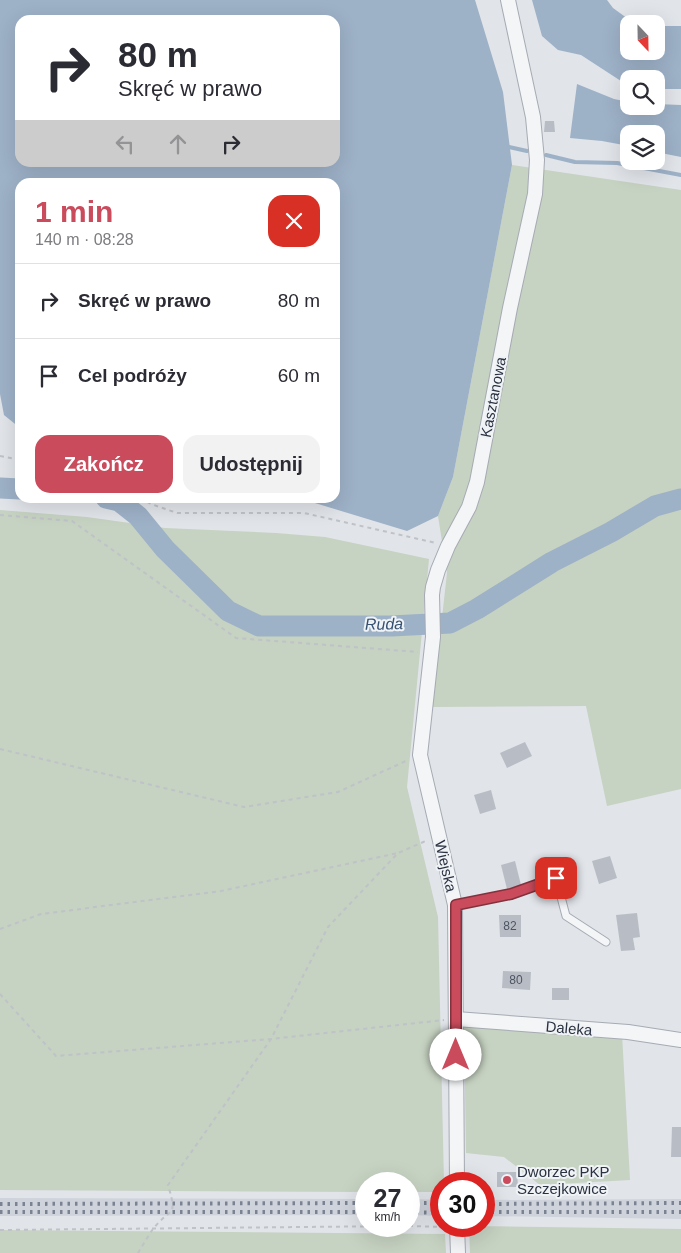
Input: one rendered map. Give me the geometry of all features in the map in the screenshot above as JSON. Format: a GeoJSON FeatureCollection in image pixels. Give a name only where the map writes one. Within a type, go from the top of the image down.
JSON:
{"type":"FeatureCollection","features":[{"type":"Feature","properties":{"kind":"street","name":"Kasztanowa"},"geometry":{"type":"LineString","coordinates":[[427,788],[420,754],[431,652],[432,595],[438,570],[448,546],[469,507],[477,482],[510,308],[535,194],[537,160],[533,117],[508,0]]}},
{"type":"Feature","properties":{"kind":"street","name":"Wiejska"},"geometry":{"type":"LineString","coordinates":[[427,788],[456,905],[457,1172]]}},
{"type":"Feature","properties":{"kind":"street","name":"Daleka"},"geometry":{"type":"LineString","coordinates":[[456,1019],[628,1032],[681,1040]]}},
{"type":"Feature","properties":{"kind":"street"},"geometry":{"type":"LineString","coordinates":[[457,1237],[458,1253]]}},
{"type":"Feature","properties":{"kind":"lane"},"geometry":{"type":"LineString","coordinates":[[456,905],[511,894],[556,878],[566,916],[606,942]]}},
{"type":"Feature","properties":{"kind":"path"},"geometry":{"type":"LineString","coordinates":[[0,456],[15,459]]}},
{"type":"Feature","properties":{"kind":"path"},"geometry":{"type":"LineString","coordinates":[[148,503],[177,513],[304,513],[448,546]]}},
{"type":"Feature","properties":{"kind":"path"},"geometry":{"type":"LineString","coordinates":[[0,516],[72,521],[236,638],[431,652]]}},
{"type":"Feature","properties":{"kind":"path"},"geometry":{"type":"LineString","coordinates":[[0,749],[244,806],[338,792],[420,754]]}},
{"type":"Feature","properties":{"kind":"path"},"geometry":{"type":"LineString","coordinates":[[0,929],[41,914],[221,891],[398,853],[439,834]]}},
{"type":"Feature","properties":{"kind":"path"},"geometry":{"type":"LineString","coordinates":[[138,1253],[154,1228],[171,1212],[174,1203],[168,1185],[271,1039],[328,927],[398,853]]}},
{"type":"Feature","properties":{"kind":"path"},"geometry":{"type":"LineString","coordinates":[[0,994],[56,1056],[271,1039],[456,1019]]}},
{"type":"Feature","properties":{"kind":"path"},"geometry":{"type":"LineString","coordinates":[[0,1230],[355,1226]]}},
{"type":"Feature","properties":{"kind":"shaded area"},"geometry":{"type":"Polygon","coordinates":[[[0,1198],[355,1199],[355,1215],[0,1216],[0,1198]]]}},
{"type":"Feature","properties":{"kind":"shaded area"},"geometry":{"type":"Polygon","coordinates":[[[420,1199],[430,1200],[430,1216],[420,1215],[420,1199]]]}},
{"type":"Feature","properties":{"kind":"shaded area"},"geometry":{"type":"Polygon","coordinates":[[[681,1199],[681,1219],[495,1216],[495,1200],[681,1199]]]}},
{"type":"Feature","properties":{"kind":"green space"},"geometry":{"type":"Polygon","coordinates":[[[512,165],[681,190],[681,789],[607,806],[586,706],[432,707],[447,573],[438,516],[453,477],[512,165]]]}},
{"type":"Feature","properties":{"kind":"green space"},"geometry":{"type":"Polygon","coordinates":[[[0,510],[87,517],[165,528],[325,537],[429,559],[407,787],[438,917],[444,1172],[430,1172],[430,1192],[420,1192],[420,1172],[355,1172],[355,1192],[0,1190],[0,510]]]}},
{"type":"Feature","properties":{"kind":"green space"},"geometry":{"type":"Polygon","coordinates":[[[464,1025],[622,1034],[630,1180],[540,1185],[504,1157],[466,1153],[464,1025]]]}},
{"type":"Feature","properties":{"kind":"green space"},"geometry":{"type":"Polygon","coordinates":[[[495,1226],[681,1229],[681,1253],[470,1253],[469,1237],[495,1237],[495,1226]]]}},
{"type":"Feature","properties":{"kind":"green space"},"geometry":{"type":"Polygon","coordinates":[[[0,1230],[355,1233],[355,1237],[420,1237],[420,1234],[430,1234],[430,1237],[445,1237],[446,1253],[0,1253],[0,1230]]]}},
{"type":"Feature","properties":{"kind":"water"},"geometry":{"type":"Polygon","coordinates":[[[0,0],[475,0],[503,92],[512,165],[453,477],[438,516],[407,531],[315,503],[340,503],[340,178],[15,178],[15,424],[4,415],[0,394],[0,0]]]}},
{"type":"Feature","properties":{"kind":"water"},"geometry":{"type":"Polygon","coordinates":[[[532,0],[607,0],[613,8],[623,15],[620,15],[620,60],[665,60],[665,26],[681,26],[681,89],[665,89],[665,70],[620,70],[620,80],[581,55],[558,50],[542,36],[532,0]]]}},
{"type":"Feature","properties":{"kind":"water"},"geometry":{"type":"Polygon","coordinates":[[[577,84],[620,100],[620,115],[665,115],[665,104],[681,105],[681,157],[665,154],[665,125],[620,125],[620,144],[570,138],[577,84]]]}},
{"type":"Feature","properties":{"kind":"building"},"geometry":{"type":"Polygon","coordinates":[[[545,121],[554,121],[555,132],[544,132],[545,121]]]}},
{"type":"Feature","properties":{"kind":"building"},"geometry":{"type":"Polygon","coordinates":[[[525,742],[532,756],[507,768],[500,753],[525,742]]]}},
{"type":"Feature","properties":{"kind":"building"},"geometry":{"type":"Polygon","coordinates":[[[491,790],[496,809],[480,814],[474,795],[491,790]]]}},
{"type":"Feature","properties":{"kind":"building"},"geometry":{"type":"Polygon","coordinates":[[[610,856],[617,878],[599,884],[592,861],[610,856]]]}},
{"type":"Feature","properties":{"kind":"building"},"geometry":{"type":"Polygon","coordinates":[[[515,861],[521,885],[507,889],[501,865],[515,861]]]}},
{"type":"Feature","properties":{"kind":"building"},"geometry":{"type":"Polygon","coordinates":[[[637,913],[640,937],[633,938],[635,950],[621,951],[616,915],[637,913]]]}},
{"type":"Feature","properties":{"kind":"building"},"geometry":{"type":"Polygon","coordinates":[[[499,915],[521,915],[521,937],[500,937],[499,915]]]}},
{"type":"Feature","properties":{"kind":"building"},"geometry":{"type":"Polygon","coordinates":[[[503,971],[531,972],[530,990],[502,988],[503,971]]]}},
{"type":"Feature","properties":{"kind":"building"},"geometry":{"type":"Polygon","coordinates":[[[552,988],[569,988],[569,1000],[552,1000],[552,988]]]}},
{"type":"Feature","properties":{"kind":"building"},"geometry":{"type":"Polygon","coordinates":[[[672,1127],[681,1127],[681,1157],[671,1157],[672,1127]]]}},
{"type":"Feature","properties":{"kind":"building","name":"Dworzec PKP Szczejkowice"},"geometry":{"type":"Polygon","coordinates":[[[497,1172],[517,1172],[518,1187],[497,1187],[497,1172]]]}},
{"type":"Feature","properties":{"kind":"waterway"},"geometry":{"type":"LineString","coordinates":[[509,147],[527,151]]}},
{"type":"Feature","properties":{"kind":"waterway"},"geometry":{"type":"LineString","coordinates":[[546,155],[575,162],[617,163],[681,175]]}},
{"type":"Feature","properties":{"kind":"waterway","name":"Ruda"},"geometry":{"type":"LineString","coordinates":[[0,488],[15,489]]}},
{"type":"Feature","properties":{"kind":"waterway","name":"Ruda"},"geometry":{"type":"LineString","coordinates":[[122,503],[138,516],[165,549],[228,611],[259,626],[391,626],[450,623],[477,609],[552,562],[611,532],[655,506],[681,499]]}},
{"type":"Feature","properties":{"kind":"railway"},"geometry":{"type":"LineString","coordinates":[[0,1204],[355,1203]]}},
{"type":"Feature","properties":{"kind":"railway"},"geometry":{"type":"LineString","coordinates":[[420,1203],[430,1203]]}},
{"type":"Feature","properties":{"kind":"railway"},"geometry":{"type":"LineString","coordinates":[[495,1204],[681,1203]]}},
{"type":"Feature","properties":{"kind":"railway"},"geometry":{"type":"LineString","coordinates":[[0,1212],[355,1212]]}},
{"type":"Feature","properties":{"kind":"railway"},"geometry":{"type":"LineString","coordinates":[[420,1212],[430,1213]]}},
{"type":"Feature","properties":{"kind":"railway"},"geometry":{"type":"LineString","coordinates":[[495,1212],[681,1212]]}},
{"type":"Feature","properties":{"kind":"place","name":"Dworzec PKP Szczejkowice"},"geometry":{"type":"Point","coordinates":[507,1180]}},
{"type":"Feature","properties":{"kind":"route"},"geometry":{"type":"LineString","coordinates":[[456,1055],[456,905],[511,894],[556,878]]}}]}
